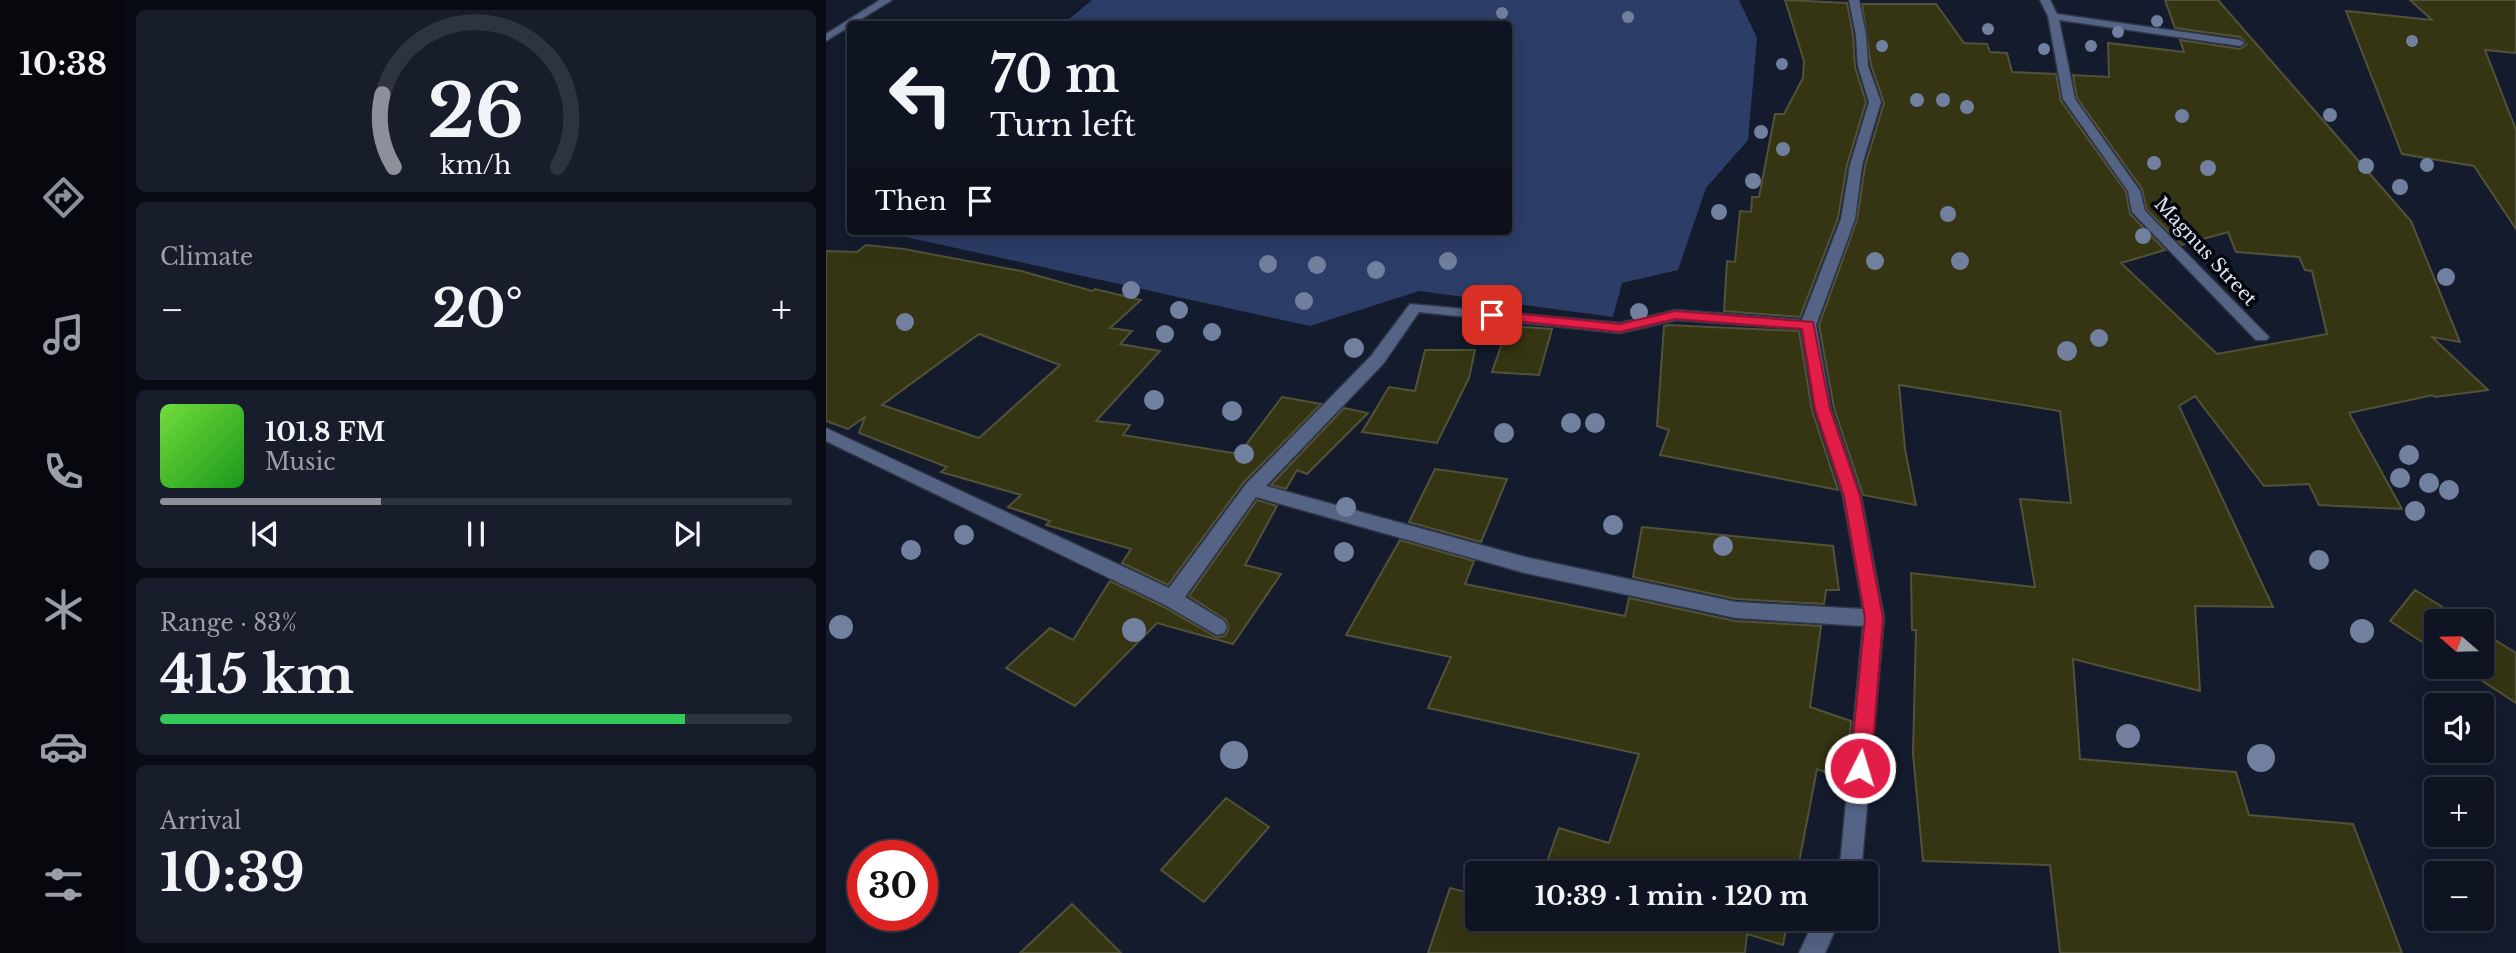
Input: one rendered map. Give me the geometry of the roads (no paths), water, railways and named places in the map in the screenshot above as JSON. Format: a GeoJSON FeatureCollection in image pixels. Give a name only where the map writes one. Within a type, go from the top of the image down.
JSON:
{"type":"FeatureCollection","features":[{"type":"Feature","properties":{"kind":"street"},"geometry":{"type":"LineString","coordinates":[[853,21],[887,0]]}},
{"type":"Feature","properties":{"kind":"street"},"geometry":{"type":"LineString","coordinates":[[1853,861],[1874,618],[1852,496],[1823,409],[1808,325],[1848,219],[1856,165],[1875,102],[1863,66],[1861,34],[1854,0]]}},
{"type":"Feature","properties":{"kind":"street","name":"Magnus Street"},"geometry":{"type":"LineString","coordinates":[[2045,0],[2053,16],[2069,99],[2134,191],[2139,212],[2261,337]]}},
{"type":"Feature","properties":{"kind":"street"},"geometry":{"type":"LineString","coordinates":[[2053,16],[2240,43]]}},
{"type":"Feature","properties":{"kind":"street"},"geometry":{"type":"LineString","coordinates":[[826,38],[847,25]]}},
{"type":"Feature","properties":{"kind":"street"},"geometry":{"type":"LineString","coordinates":[[1172,599],[1252,489],[1377,360],[1415,307],[1620,328],[1675,315],[1808,325]]}},
{"type":"Feature","properties":{"kind":"street"},"geometry":{"type":"LineString","coordinates":[[826,434],[1172,599],[1217,627]]}},
{"type":"Feature","properties":{"kind":"street"},"geometry":{"type":"LineString","coordinates":[[1252,489],[1525,565],[1736,610],[1874,618]]}},
{"type":"Feature","properties":{"kind":"street"},"geometry":{"type":"LineString","coordinates":[[1812,953],[1822,931]]}}]}
